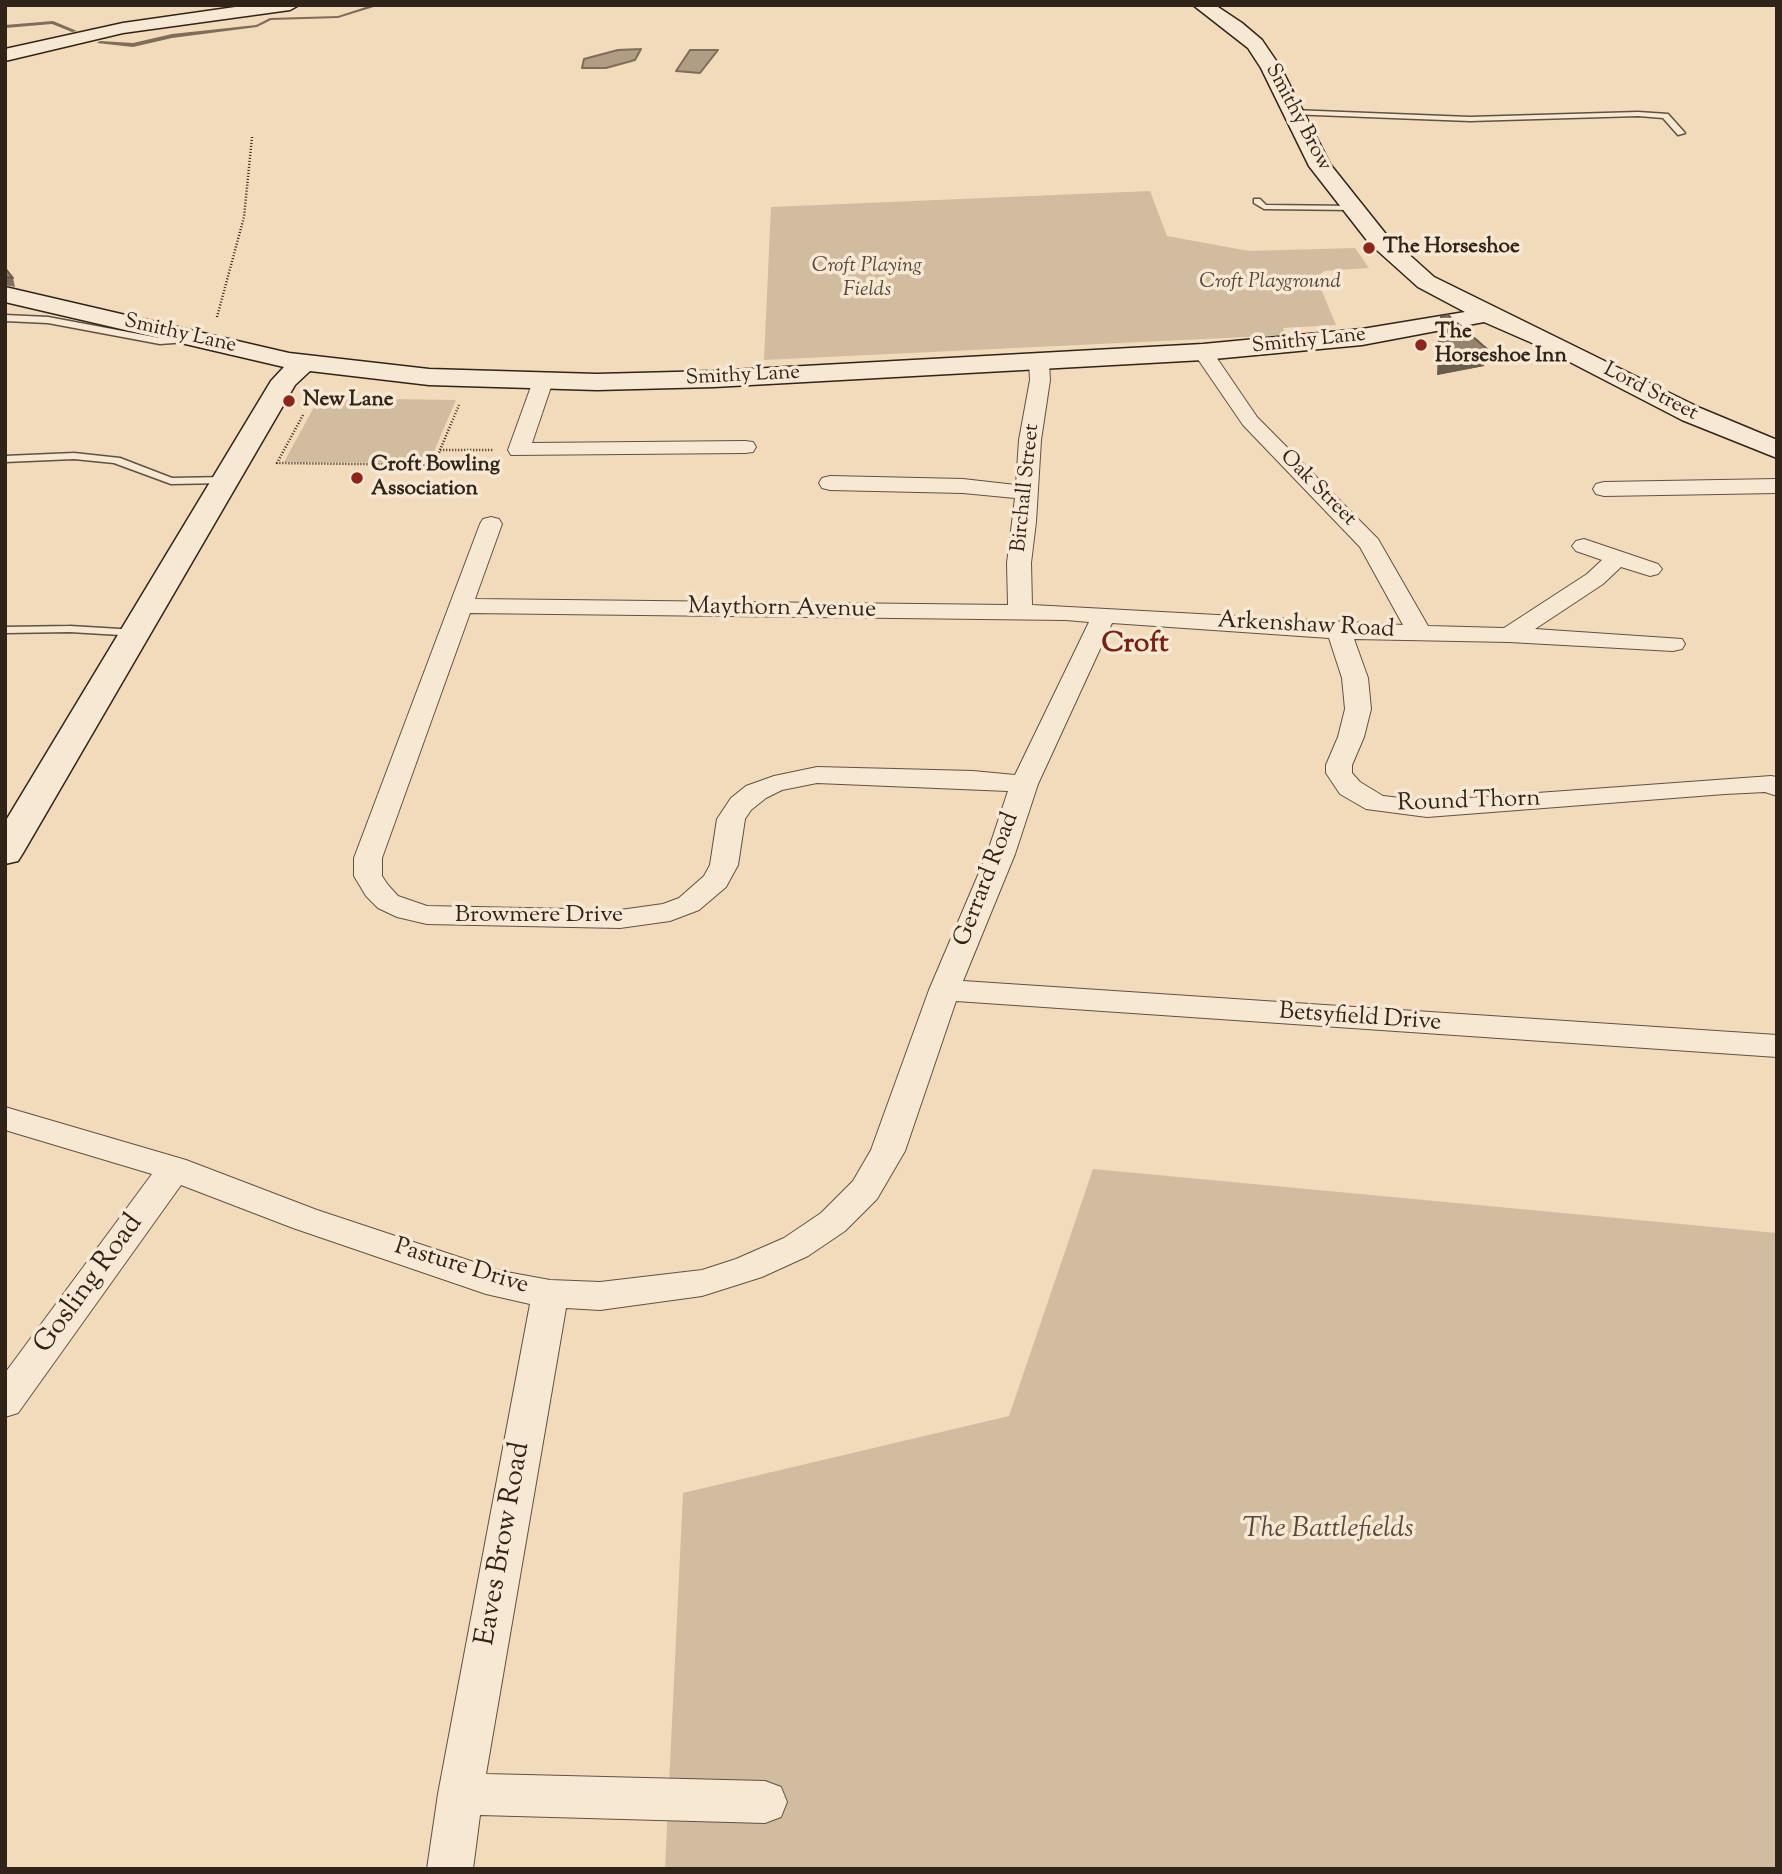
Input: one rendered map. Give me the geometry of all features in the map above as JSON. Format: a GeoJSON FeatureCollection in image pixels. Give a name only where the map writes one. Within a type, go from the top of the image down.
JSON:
{"type":"FeatureCollection","features":[{"type":"Feature","properties":{"kind":"street"},"geometry":{"type":"LineString","coordinates":[[5,55],[123,28],[290,5]]}},
{"type":"Feature","properties":{"kind":"street","name":"Smithy Brow"},"geometry":{"type":"LineString","coordinates":[[1202,5],[1236,27],[1255,44],[1271,68],[1310,152],[1377,238],[1413,271],[1441,291],[1486,314]]}},
{"type":"Feature","properties":{"kind":"street","name":"Smithy Lane"},"geometry":{"type":"LineString","coordinates":[[5,294],[47,306],[304,363],[418,376],[543,382],[714,379],[1203,352],[1342,340],[1414,330],[1486,314]]}},
{"type":"Feature","properties":{"kind":"street","name":"Lord Street"},"geometry":{"type":"LineString","coordinates":[[1486,314],[1548,341],[1691,414],[1777,450]]}},
{"type":"Feature","properties":{"kind":"street","name":"Oak Street"},"geometry":{"type":"LineString","coordinates":[[1203,352],[1250,421],[1370,544],[1420,633]]}},
{"type":"Feature","properties":{"kind":"street","name":"Birchall Street"},"geometry":{"type":"LineString","coordinates":[[1022,614],[1018,596],[1019,563],[1030,440],[1040,380],[1039,362]]}},
{"type":"Feature","properties":{"kind":"street"},"geometry":{"type":"LineString","coordinates":[[5,853],[284,381],[304,363]]}},
{"type":"Feature","properties":{"kind":"street"},"geometry":{"type":"LineString","coordinates":[[543,382],[519,450],[746,447]]}},
{"type":"Feature","properties":{"kind":"street"},"geometry":{"type":"LineString","coordinates":[[831,483],[889,478],[1027,493]]}},
{"type":"Feature","properties":{"kind":"street"},"geometry":{"type":"LineString","coordinates":[[1604,489],[1777,486]]}},
{"type":"Feature","properties":{"kind":"street","name":"Browmere Drive"},"geometry":{"type":"LineString","coordinates":[[491,524],[368,858],[368,876],[376,890],[388,902],[407,911],[449,916],[621,919],[670,912],[689,904],[716,881],[724,865],[731,819],[741,804],[774,783],[817,775],[1024,783]]}},
{"type":"Feature","properties":{"kind":"street"},"geometry":{"type":"LineString","coordinates":[[1584,546],[1650,569]]}},
{"type":"Feature","properties":{"kind":"street"},"geometry":{"type":"LineString","coordinates":[[1509,635],[1595,579],[1618,558]]}},
{"type":"Feature","properties":{"kind":"street","name":"Maythorn Avenue"},"geometry":{"type":"LineString","coordinates":[[460,606],[1104,615]]}},
{"type":"Feature","properties":{"kind":"street","name":"Arkenshaw Road"},"geometry":{"type":"LineString","coordinates":[[1104,615],[1339,631],[1509,635],[1673,644]]}},
{"type":"Feature","properties":{"kind":"street","name":"Gerrard Road"},"geometry":{"type":"LineString","coordinates":[[888,1151],[944,990],[1000,854],[1024,783],[1104,615]]}},
{"type":"Feature","properties":{"kind":"street","name":"Round Thorn"},"geometry":{"type":"LineString","coordinates":[[1339,631],[1355,678],[1358,709],[1352,737],[1339,765],[1339,773],[1350,788],[1363,797],[1391,807],[1427,809],[1681,800],[1771,784],[1777,788]]}},
{"type":"Feature","properties":{"kind":"street","name":"Betsyfield Drive"},"geometry":{"type":"LineString","coordinates":[[944,990],[1777,1046]]}},
{"type":"Feature","properties":{"kind":"street","name":"Pasture Drive"},"geometry":{"type":"LineString","coordinates":[[5,1118],[174,1169],[305,1219],[486,1279],[550,1294],[600,1296],[657,1291],[702,1283],[749,1268],[796,1247],[833,1222],[865,1190],[888,1151]]}},
{"type":"Feature","properties":{"kind":"street","name":"Gosling Road"},"geometry":{"type":"LineString","coordinates":[[5,1402],[174,1169]]}},
{"type":"Feature","properties":{"kind":"street","name":"Eaves Brow Road"},"geometry":{"type":"LineString","coordinates":[[450,1869],[460,1794],[550,1294]]}},
{"type":"Feature","properties":{"kind":"street"},"geometry":{"type":"LineString","coordinates":[[460,1794],[765,1801]]}},
{"type":"Feature","properties":{"kind":"lane"},"geometry":{"type":"LineString","coordinates":[[1292,112],[1470,120],[1638,114],[1665,116],[1681,133]]}},
{"type":"Feature","properties":{"kind":"lane"},"geometry":{"type":"LineString","coordinates":[[1257,201],[1264,207],[1354,208]]}},
{"type":"Feature","properties":{"kind":"lane"},"geometry":{"type":"LineString","coordinates":[[5,318],[48,320],[160,341],[195,338]]}},
{"type":"Feature","properties":{"kind":"lane"},"geometry":{"type":"LineString","coordinates":[[5,459],[74,456],[116,460],[171,481],[226,481]]}},
{"type":"Feature","properties":{"kind":"lane"},"geometry":{"type":"LineString","coordinates":[[5,630],[71,629],[136,633]]}},
{"type":"Feature","properties":{"kind":"path"},"geometry":{"type":"LineString","coordinates":[[195,338],[216,320],[227,284],[244,218],[252,137]]}},
{"type":"Feature","properties":{"kind":"path"},"geometry":{"type":"LineString","coordinates":[[353,397],[313,397],[277,463],[434,465],[461,398]]}},
{"type":"Feature","properties":{"kind":"path"},"geometry":{"type":"LineString","coordinates":[[440,450],[519,450]]}},
{"type":"Feature","properties":{"kind":"green space","name":"Croft Playing Fields"},"geometry":{"type":"Polygon","coordinates":[[[1150,191],[1167,236],[1249,251],[1355,248],[1369,268],[1325,271],[1316,277],[1336,325],[1283,328],[1287,335],[764,360],[771,207],[1150,191]]]}},
{"type":"Feature","properties":{"kind":"green space"},"geometry":{"type":"Polygon","coordinates":[[[319,398],[456,400],[429,463],[284,462],[319,398]]]}},
{"type":"Feature","properties":{"kind":"green space","name":"The Battlefields"},"geometry":{"type":"Polygon","coordinates":[[[1093,1169],[1777,1233],[1777,1869],[665,1869],[683,1493],[1009,1416],[1093,1169]]]}},
{"type":"Feature","properties":{"kind":"shaded area"},"geometry":{"type":"Polygon","coordinates":[[[641,49],[635,60],[606,68],[582,68],[584,59],[618,50],[641,49]]]}},
{"type":"Feature","properties":{"kind":"shaded area"},"geometry":{"type":"Polygon","coordinates":[[[690,50],[718,50],[700,73],[676,71],[690,50]]]}},
{"type":"Feature","properties":{"kind":"building"},"geometry":{"type":"Polygon","coordinates":[[[5,268],[13,278],[5,277],[5,268]]]}},
{"type":"Feature","properties":{"kind":"building"},"geometry":{"type":"Polygon","coordinates":[[[1448,315],[1487,349],[1440,358],[1441,317],[1448,315]]]}},
{"type":"Feature","properties":{"kind":"waterway"},"geometry":{"type":"LineString","coordinates":[[100,43],[133,45],[172,36],[257,26],[270,19],[338,17],[378,5]]}},
{"type":"Feature","properties":{"kind":"waterway"},"geometry":{"type":"LineString","coordinates":[[5,27],[53,22],[74,31]]}},
{"type":"Feature","properties":{"kind":"place","name":"The Horseshoe"},"geometry":{"type":"Point","coordinates":[1369,248]}},
{"type":"Feature","properties":{"kind":"place","name":"The Horseshoe Inn"},"geometry":{"type":"Point","coordinates":[1421,345]}},
{"type":"Feature","properties":{"kind":"place","name":"New Lane"},"geometry":{"type":"Point","coordinates":[289,401]}},
{"type":"Feature","properties":{"kind":"place","name":"Croft Bowling Association"},"geometry":{"type":"Point","coordinates":[357,478]}},
{"type":"Feature","properties":{"kind":"district","name":"Croft"},"geometry":{"type":"Point","coordinates":[1135,646]}},
{"type":"Feature","properties":{"kind":"park label","name":"Croft Playground"},"geometry":{"type":"Point","coordinates":[1270,283]}}]}
